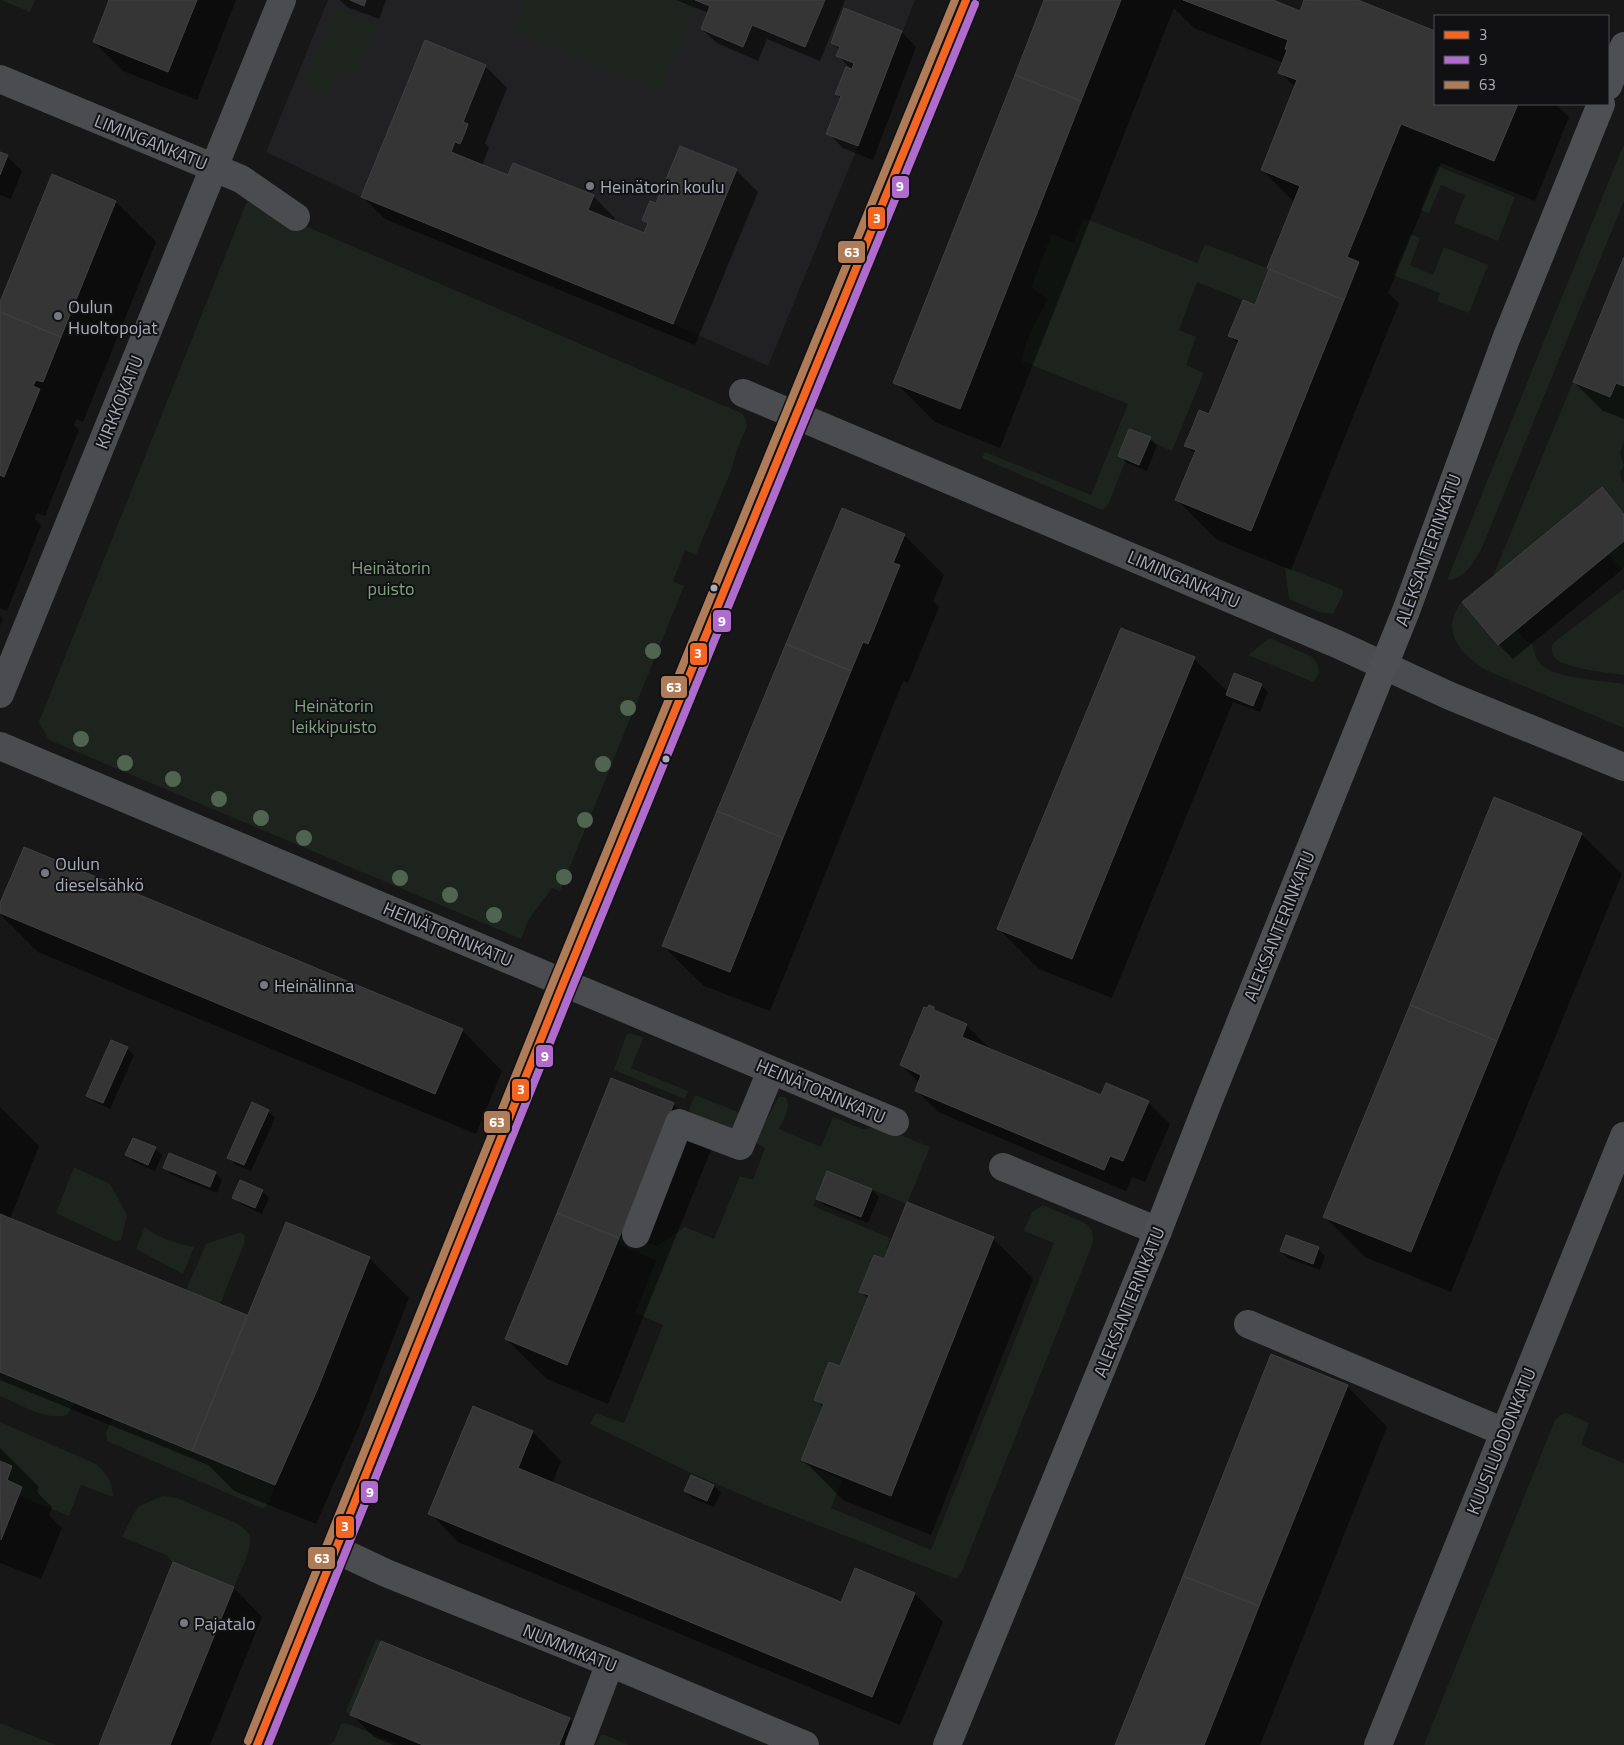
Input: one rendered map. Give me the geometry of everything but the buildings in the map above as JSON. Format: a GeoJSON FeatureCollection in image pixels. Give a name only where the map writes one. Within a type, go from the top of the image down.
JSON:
{"type":"FeatureCollection","features":[{"type":"Feature","properties":{"kind":"main road","name":"ALEKSANTERINKATU"},"geometry":{"type":"LineString","coordinates":[[947,1745],[1158,1231],[1212,1090],[1410,602],[1506,339],[1601,105]]}},
{"type":"Feature","properties":{"kind":"street","name":"KIRKKOKATU"},"geometry":{"type":"LineString","coordinates":[[0,694],[282,0]]}},
{"type":"Feature","properties":{"kind":"street"},"geometry":{"type":"LineString","coordinates":[[257,1745],[563,984],[966,0]]}},
{"type":"Feature","properties":{"kind":"street","name":"LIMINGANKATU"},"geometry":{"type":"LineString","coordinates":[[0,79],[241,179],[296,217]]}},
{"type":"Feature","properties":{"kind":"street","name":"LIMINGANKATU"},"geometry":{"type":"LineString","coordinates":[[743,392],[1238,602],[1384,665],[1450,696],[1624,767]]}},
{"type":"Feature","properties":{"kind":"street","name":"HEINÄTORINKATU"},"geometry":{"type":"LineString","coordinates":[[0,746],[895,1122]]}},
{"type":"Feature","properties":{"kind":"street"},"geometry":{"type":"LineString","coordinates":[[636,1234],[679,1123],[740,1146],[771,1071]]}},
{"type":"Feature","properties":{"kind":"street","name":"KUUSILUODONKATU"},"geometry":{"type":"LineString","coordinates":[[1378,1745],[1624,1136]]}},
{"type":"Feature","properties":{"kind":"street"},"geometry":{"type":"LineString","coordinates":[[1003,1167],[1158,1231]]}},
{"type":"Feature","properties":{"kind":"street"},"geometry":{"type":"LineString","coordinates":[[1248,1324],[1504,1432]]}},
{"type":"Feature","properties":{"kind":"street","name":"NUMMIKATU"},"geometry":{"type":"LineString","coordinates":[[335,1549],[386,1573],[806,1745]]}},
{"type":"Feature","properties":{"kind":"street"},"geometry":{"type":"LineString","coordinates":[[579,1745],[610,1664]]}},
{"type":"Feature","properties":{"kind":"shaded area","name":"Heinätorin koulu"},"geometry":{"type":"Polygon","coordinates":[[[328,0],[915,0],[858,146],[768,366],[673,324],[361,197],[266,152],[328,0]]]}},
{"type":"Feature","properties":{"kind":"green space"},"geometry":{"type":"Polygon","coordinates":[[[1,0],[35,0],[30,12],[1,0]]]}},
{"type":"Feature","properties":{"kind":"green space"},"geometry":{"type":"Polygon","coordinates":[[[527,0],[697,1],[660,92],[514,31],[527,0]]]}},
{"type":"Feature","properties":{"kind":"green space"},"geometry":{"type":"Polygon","coordinates":[[[337,8],[376,25],[354,75],[339,69],[328,95],[303,85],[337,8]]]}},
{"type":"Feature","properties":{"kind":"green space"},"geometry":{"type":"Polygon","coordinates":[[[1624,144],[1624,201],[1481,550],[1463,574],[1447,580],[1624,144]]]}},
{"type":"Feature","properties":{"kind":"green space"},"geometry":{"type":"Polygon","coordinates":[[[1437,166],[1515,197],[1498,241],[1454,223],[1465,195],[1441,185],[1429,213],[1420,210],[1437,166]]]}},
{"type":"Feature","properties":{"kind":"green space","name":"Heinätorin puisto"},"geometry":{"type":"Polygon","coordinates":[[[247,201],[741,413],[746,419],[747,426],[731,471],[696,555],[685,550],[673,581],[684,586],[560,891],[552,888],[529,919],[521,939],[49,740],[39,722],[247,201]]]}},
{"type":"Feature","properties":{"kind":"green space"},"geometry":{"type":"Polygon","coordinates":[[[1084,218],[1197,263],[1205,244],[1269,269],[1255,305],[1197,282],[1179,330],[1196,337],[1186,365],[1202,372],[1203,375],[1172,451],[1149,441],[1150,437],[1129,429],[1118,456],[1126,459],[1109,503],[1102,510],[982,458],[985,452],[1091,495],[1128,404],[1022,361],[1028,337],[1047,299],[1031,287],[1052,234],[1074,243],[1084,218]]]}},
{"type":"Feature","properties":{"kind":"green space"},"geometry":{"type":"Polygon","coordinates":[[[1410,234],[1420,238],[1410,265],[1433,275],[1444,247],[1488,265],[1469,313],[1437,301],[1440,293],[1393,275],[1410,234]]]}},
{"type":"Feature","properties":{"kind":"green space"},"geometry":{"type":"Polygon","coordinates":[[[1573,382],[1609,397],[1616,383],[1624,386],[1624,440],[1620,453],[1624,466],[1620,472],[1621,480],[1624,483],[1624,514],[1601,487],[1493,576],[1573,382]]]}},
{"type":"Feature","properties":{"kind":"green space"},"geometry":{"type":"Polygon","coordinates":[[[1624,541],[1624,569],[1623,570],[1608,554],[1624,541]]]}},
{"type":"Feature","properties":{"kind":"green space"},"geometry":{"type":"Polygon","coordinates":[[[1285,567],[1341,589],[1343,594],[1333,614],[1319,612],[1289,599],[1285,567]]]}},
{"type":"Feature","properties":{"kind":"green space"},"geometry":{"type":"Polygon","coordinates":[[[1624,589],[1624,675],[1567,665],[1555,658],[1552,650],[1553,643],[1624,589]]]}},
{"type":"Feature","properties":{"kind":"green space"},"geometry":{"type":"Polygon","coordinates":[[[1462,602],[1497,645],[1517,630],[1526,641],[1532,643],[1539,662],[1551,671],[1624,684],[1624,728],[1490,672],[1471,659],[1457,643],[1453,633],[1452,623],[1455,613],[1462,602]]]}},
{"type":"Feature","properties":{"kind":"green space"},"geometry":{"type":"Polygon","coordinates":[[[1270,638],[1312,657],[1318,665],[1319,674],[1313,682],[1248,655],[1270,638]]]}},
{"type":"Feature","properties":{"kind":"green space"},"geometry":{"type":"Polygon","coordinates":[[[630,1033],[643,1039],[631,1068],[688,1091],[685,1099],[614,1070],[626,1036],[630,1033]]]}},
{"type":"Feature","properties":{"kind":"green space"},"geometry":{"type":"Polygon","coordinates":[[[695,1095],[743,1114],[739,1125],[730,1132],[690,1112],[689,1110],[695,1095]]]}},
{"type":"Feature","properties":{"kind":"green space"},"geometry":{"type":"Polygon","coordinates":[[[779,1097],[785,1097],[788,1108],[779,1129],[821,1147],[833,1117],[863,1129],[883,1128],[930,1147],[907,1204],[827,1171],[813,1206],[890,1238],[884,1259],[874,1255],[859,1291],[869,1295],[800,1461],[842,1480],[831,1508],[931,1550],[1054,1243],[1024,1231],[1032,1212],[1043,1205],[1085,1223],[1092,1232],[1092,1245],[962,1571],[957,1579],[761,1503],[691,1473],[590,1424],[596,1413],[624,1423],[663,1325],[635,1313],[656,1260],[618,1244],[622,1236],[657,1246],[685,1227],[714,1239],[740,1176],[753,1180],[765,1148],[754,1142],[779,1097]]]}},
{"type":"Feature","properties":{"kind":"green space"},"geometry":{"type":"Polygon","coordinates":[[[74,1167],[110,1184],[127,1215],[121,1240],[115,1241],[56,1213],[74,1167]]]}},
{"type":"Feature","properties":{"kind":"green space"},"geometry":{"type":"Polygon","coordinates":[[[145,1227],[156,1235],[168,1240],[194,1247],[183,1274],[136,1249],[145,1227]]]}},
{"type":"Feature","properties":{"kind":"green space"},"geometry":{"type":"Polygon","coordinates":[[[241,1232],[245,1236],[244,1244],[220,1304],[186,1290],[206,1244],[241,1232]]]}},
{"type":"Feature","properties":{"kind":"green space"},"geometry":{"type":"Polygon","coordinates":[[[0,1372],[74,1403],[67,1415],[50,1416],[33,1411],[0,1396],[0,1372]]]}},
{"type":"Feature","properties":{"kind":"green space"},"geometry":{"type":"Polygon","coordinates":[[[1567,1413],[1589,1423],[1581,1445],[1624,1463],[1624,1745],[1424,1745],[1555,1420],[1562,1414],[1567,1413]]]}},
{"type":"Feature","properties":{"kind":"green space"},"geometry":{"type":"Polygon","coordinates":[[[113,1418],[275,1485],[269,1502],[266,1507],[262,1508],[107,1441],[106,1432],[113,1418]]]}},
{"type":"Feature","properties":{"kind":"green space"},"geometry":{"type":"Polygon","coordinates":[[[0,1422],[96,1464],[109,1479],[113,1497],[81,1485],[69,1516],[19,1496],[22,1487],[7,1480],[12,1466],[0,1461],[0,1422]]]}},
{"type":"Feature","properties":{"kind":"green space"},"geometry":{"type":"Polygon","coordinates":[[[163,1496],[177,1498],[236,1523],[248,1533],[250,1537],[249,1548],[234,1587],[173,1562],[166,1555],[122,1537],[139,1506],[163,1496]]]}},
{"type":"Feature","properties":{"kind":"green space"},"geometry":{"type":"Polygon","coordinates":[[[376,1639],[381,1641],[350,1715],[346,1711],[376,1639]]]}},
{"type":"Feature","properties":{"kind":"green space"},"geometry":{"type":"Polygon","coordinates":[[[0,1723],[56,1745],[0,1745],[0,1723]]]}},
{"type":"Feature","properties":{"kind":"green space"},"geometry":{"type":"Polygon","coordinates":[[[344,1723],[400,1745],[329,1745],[334,1741],[341,1724],[344,1723]]]}},
{"type":"Feature","properties":{"kind":"green space"},"geometry":{"type":"Polygon","coordinates":[[[601,1735],[605,1735],[629,1745],[595,1745],[601,1735]]]}},
{"type":"Feature","properties":{"kind":"transit line","name":"63"},"geometry":{"type":"LineString","coordinates":[[248,1741],[554,980],[955,0]]}},
{"type":"Feature","properties":{"kind":"transit line","name":"3"},"geometry":{"type":"LineString","coordinates":[[257,1745],[563,984],[966,0]]}},
{"type":"Feature","properties":{"kind":"transit line","name":"9"},"geometry":{"type":"LineString","coordinates":[[268,1745],[572,988],[975,4]]}},
{"type":"Feature","properties":{"kind":"place","name":"Heinätorin koulu"},"geometry":{"type":"Point","coordinates":[590,186]}},
{"type":"Feature","properties":{"kind":"place","name":"Oulun Huoltopojat"},"geometry":{"type":"Point","coordinates":[58,316]}},
{"type":"Feature","properties":{"kind":"place","name":"Oulun dieselsähkö"},"geometry":{"type":"Point","coordinates":[45,873]}},
{"type":"Feature","properties":{"kind":"place","name":"Heinälinna"},"geometry":{"type":"Point","coordinates":[264,985]}},
{"type":"Feature","properties":{"kind":"place","name":"Pajatalo"},"geometry":{"type":"Point","coordinates":[184,1623]}},
{"type":"Feature","properties":{"kind":"park label","name":"Heinätorin leikkipuisto"},"geometry":{"type":"Point","coordinates":[334,715]}}]}
